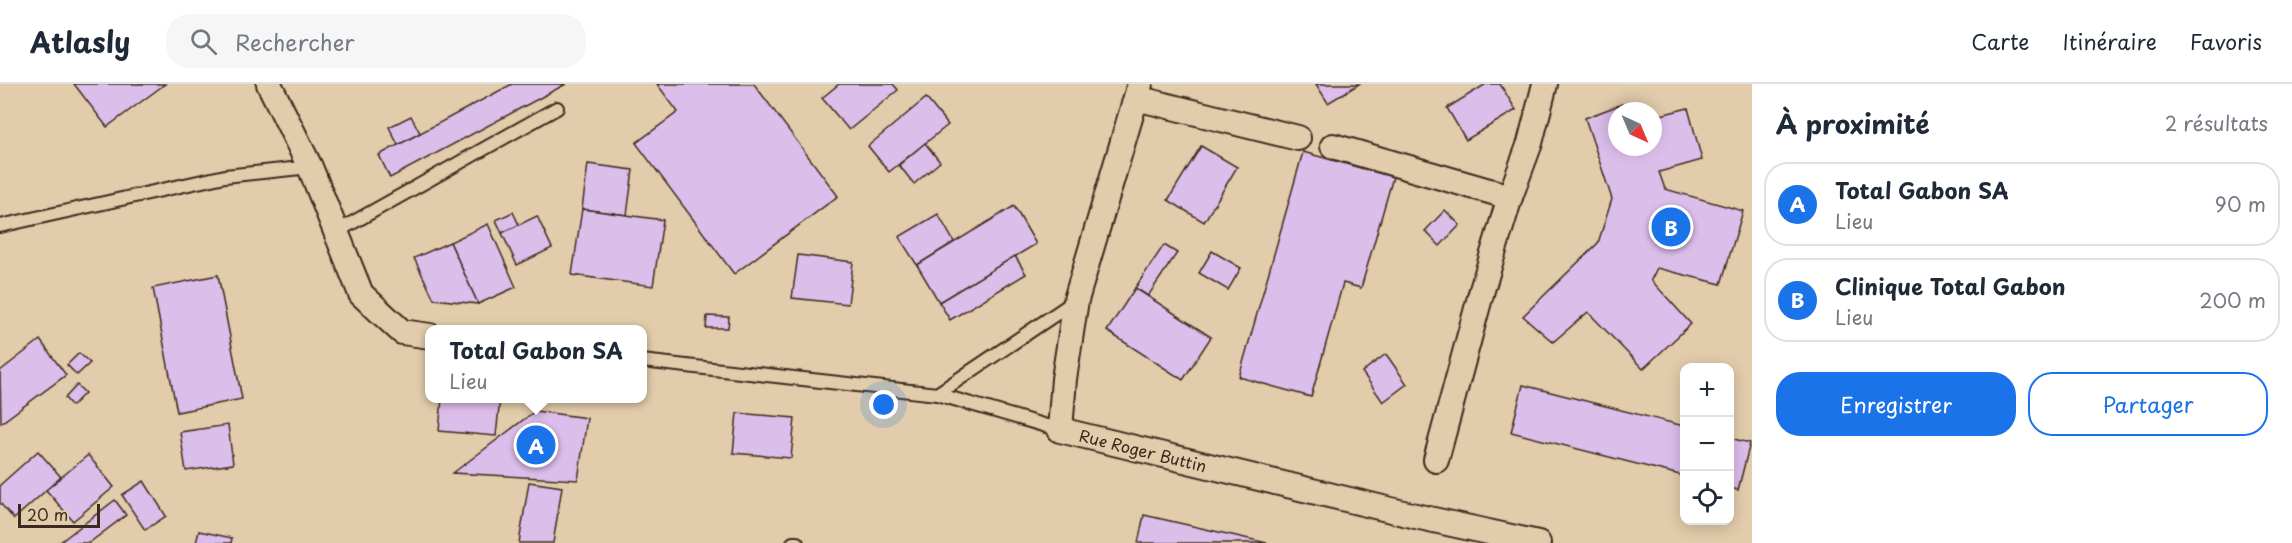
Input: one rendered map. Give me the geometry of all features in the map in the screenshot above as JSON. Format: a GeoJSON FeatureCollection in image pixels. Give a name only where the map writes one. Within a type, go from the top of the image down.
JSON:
{"type":"FeatureCollection","features":[{"type":"Feature","properties":{"kind":"street"},"geometry":{"type":"LineString","coordinates":[[269,84],[310,167],[361,294],[402,332],[425,335]]}},
{"type":"Feature","properties":{"kind":"street"},"geometry":{"type":"LineString","coordinates":[[1436,460],[1510,197],[1530,142],[1545,84]]}},
{"type":"Feature","properties":{"kind":"street"},"geometry":{"type":"LineString","coordinates":[[1138,91],[1298,138]]}},
{"type":"Feature","properties":{"kind":"street","name":"Rue Roger Buttin"},"geometry":{"type":"LineString","coordinates":[[1138,91],[1076,300],[1064,379],[1060,430],[1420,517],[1538,543]]}},
{"type":"Feature","properties":{"kind":"street"},"geometry":{"type":"LineString","coordinates":[[1333,146],[1510,197]]}},
{"type":"Feature","properties":{"kind":"lane"},"geometry":{"type":"LineString","coordinates":[[336,232],[557,108]]}},
{"type":"Feature","properties":{"kind":"lane"},"geometry":{"type":"LineString","coordinates":[[0,226],[225,176],[310,167]]}},
{"type":"Feature","properties":{"kind":"lane"},"geometry":{"type":"LineString","coordinates":[[937,394],[1076,300]]}},
{"type":"Feature","properties":{"kind":"lane"},"geometry":{"type":"LineString","coordinates":[[647,362],[937,394],[1060,430]]}},
{"type":"Feature","properties":{"kind":"building"},"geometry":{"type":"Polygon","coordinates":[[[74,84],[165,84],[107,127],[74,84]]]}},
{"type":"Feature","properties":{"kind":"building"},"geometry":{"type":"Polygon","coordinates":[[[512,84],[566,84],[390,178],[379,155],[512,84]]]}},
{"type":"Feature","properties":{"kind":"building"},"geometry":{"type":"Polygon","coordinates":[[[657,84],[754,84],[838,196],[734,274],[636,143],[678,112],[657,84]]]}},
{"type":"Feature","properties":{"kind":"building"},"geometry":{"type":"Polygon","coordinates":[[[839,84],[893,84],[898,90],[849,130],[822,98],[839,84]]]}},
{"type":"Feature","properties":{"kind":"building"},"geometry":{"type":"Polygon","coordinates":[[[1316,84],[1359,84],[1328,103],[1316,84]]]}},
{"type":"Feature","properties":{"kind":"building"},"geometry":{"type":"Polygon","coordinates":[[[1486,84],[1500,84],[1516,110],[1466,140],[1447,108],[1486,84]]]}},
{"type":"Feature","properties":{"kind":"building"},"geometry":{"type":"Polygon","coordinates":[[[926,98],[948,125],[889,172],[868,146],[926,98]]]}},
{"type":"Feature","properties":{"kind":"building"},"geometry":{"type":"Polygon","coordinates":[[[1688,108],[1702,160],[1659,172],[1665,189],[1743,211],[1721,284],[1657,268],[1651,280],[1691,324],[1643,369],[1588,312],[1553,342],[1523,316],[1598,243],[1612,199],[1585,118],[1608,109],[1608,156],[1662,156],[1662,115],[1688,108]]]}},
{"type":"Feature","properties":{"kind":"building"},"geometry":{"type":"Polygon","coordinates":[[[411,116],[420,133],[398,145],[389,127],[411,116]]]}},
{"type":"Feature","properties":{"kind":"building"},"geometry":{"type":"Polygon","coordinates":[[[925,143],[940,162],[914,184],[899,165],[925,143]]]}},
{"type":"Feature","properties":{"kind":"building"},"geometry":{"type":"Polygon","coordinates":[[[1201,146],[1237,167],[1204,222],[1168,200],[1201,146]]]}},
{"type":"Feature","properties":{"kind":"building"},"geometry":{"type":"Polygon","coordinates":[[[1303,152],[1393,177],[1361,288],[1343,283],[1311,397],[1239,377],[1303,152]]]}},
{"type":"Feature","properties":{"kind":"building"},"geometry":{"type":"Polygon","coordinates":[[[588,164],[633,170],[627,215],[582,209],[588,164]]]}},
{"type":"Feature","properties":{"kind":"building"},"geometry":{"type":"Polygon","coordinates":[[[1014,206],[1036,244],[939,302],[917,265],[1014,206]]]}},
{"type":"Feature","properties":{"kind":"building"},"geometry":{"type":"Polygon","coordinates":[[[582,209],[663,220],[653,286],[572,275],[582,209]]]}},
{"type":"Feature","properties":{"kind":"building"},"geometry":{"type":"Polygon","coordinates":[[[1445,210],[1460,225],[1440,246],[1425,231],[1445,210]]]}},
{"type":"Feature","properties":{"kind":"building"},"geometry":{"type":"Polygon","coordinates":[[[513,212],[519,225],[502,233],[496,220],[513,212]]]}},
{"type":"Feature","properties":{"kind":"building"},"geometry":{"type":"Polygon","coordinates":[[[938,214],[954,242],[917,265],[899,237],[938,214]]]}},
{"type":"Feature","properties":{"kind":"building"},"geometry":{"type":"Polygon","coordinates":[[[537,216],[552,248],[517,265],[502,233],[537,216]]]}},
{"type":"Feature","properties":{"kind":"building"},"geometry":{"type":"Polygon","coordinates":[[[488,224],[516,287],[478,304],[450,242],[488,224]]]}},
{"type":"Feature","properties":{"kind":"building"},"geometry":{"type":"Polygon","coordinates":[[[450,242],[478,304],[434,299],[414,258],[450,242]]]}},
{"type":"Feature","properties":{"kind":"building"},"geometry":{"type":"Polygon","coordinates":[[[1164,245],[1177,253],[1148,296],[1135,288],[1164,245]]]}},
{"type":"Feature","properties":{"kind":"building"},"geometry":{"type":"Polygon","coordinates":[[[1212,251],[1241,268],[1228,290],[1199,273],[1212,251]]]}},
{"type":"Feature","properties":{"kind":"building"},"geometry":{"type":"Polygon","coordinates":[[[798,255],[853,262],[848,304],[792,298],[798,255]]]}},
{"type":"Feature","properties":{"kind":"building"},"geometry":{"type":"Polygon","coordinates":[[[1015,256],[1026,274],[950,320],[939,302],[1015,256]]]}},
{"type":"Feature","properties":{"kind":"building"},"geometry":{"type":"Polygon","coordinates":[[[218,275],[242,399],[177,412],[153,288],[218,275]]]}},
{"type":"Feature","properties":{"kind":"building"},"geometry":{"type":"Polygon","coordinates":[[[1135,288],[1211,337],[1183,380],[1107,331],[1135,288]]]}},
{"type":"Feature","properties":{"kind":"building"},"geometry":{"type":"Polygon","coordinates":[[[707,316],[729,317],[728,328],[706,328],[707,316]]]}},
{"type":"Feature","properties":{"kind":"building"},"geometry":{"type":"Polygon","coordinates":[[[40,340],[66,375],[1,423],[0,371],[40,340]]]}},
{"type":"Feature","properties":{"kind":"building"},"geometry":{"type":"Polygon","coordinates":[[[79,353],[90,363],[77,375],[67,365],[79,353]]]}},
{"type":"Feature","properties":{"kind":"building"},"geometry":{"type":"Polygon","coordinates":[[[1386,354],[1407,384],[1383,402],[1362,372],[1386,354]]]}},
{"type":"Feature","properties":{"kind":"building"},"geometry":{"type":"Polygon","coordinates":[[[77,385],[85,393],[72,406],[65,398],[77,385]]]}},
{"type":"Feature","properties":{"kind":"building"},"geometry":{"type":"Polygon","coordinates":[[[1523,385],[1680,425],[1680,475],[1511,432],[1523,385]]]}},
{"type":"Feature","properties":{"kind":"building"},"geometry":{"type":"Polygon","coordinates":[[[442,403],[499,403],[496,436],[439,431],[442,403]]]}},
{"type":"Feature","properties":{"kind":"building"},"geometry":{"type":"Polygon","coordinates":[[[535,411],[587,418],[578,480],[453,473],[535,411]]]}},
{"type":"Feature","properties":{"kind":"building"},"geometry":{"type":"Polygon","coordinates":[[[737,413],[795,418],[791,458],[733,453],[737,413]]]}},
{"type":"Feature","properties":{"kind":"building"},"geometry":{"type":"Polygon","coordinates":[[[228,425],[233,464],[186,471],[180,432],[228,425]]]}},
{"type":"Feature","properties":{"kind":"building"},"geometry":{"type":"Polygon","coordinates":[[[1734,439],[1750,443],[1738,490],[1734,489],[1734,439]]]}},
{"type":"Feature","properties":{"kind":"building"},"geometry":{"type":"Polygon","coordinates":[[[38,451],[61,477],[14,519],[0,503],[0,485],[38,451]]]}},
{"type":"Feature","properties":{"kind":"building"},"geometry":{"type":"Polygon","coordinates":[[[88,455],[114,487],[73,521],[46,490],[88,455]]]}},
{"type":"Feature","properties":{"kind":"building"},"geometry":{"type":"Polygon","coordinates":[[[144,481],[166,516],[145,530],[122,495],[144,481]]]}},
{"type":"Feature","properties":{"kind":"building"},"geometry":{"type":"Polygon","coordinates":[[[529,482],[562,487],[553,543],[519,543],[529,482]]]}},
{"type":"Feature","properties":{"kind":"building"},"geometry":{"type":"Polygon","coordinates":[[[115,500],[126,515],[89,543],[59,543],[115,500]]]}},
{"type":"Feature","properties":{"kind":"building"},"geometry":{"type":"Polygon","coordinates":[[[1144,515],[1267,543],[1138,543],[1144,515]]]}},
{"type":"Feature","properties":{"kind":"building"},"geometry":{"type":"Polygon","coordinates":[[[199,531],[232,538],[231,543],[196,543],[199,531]]]}},
{"type":"Feature","properties":{"kind":"place","name":"Clinique Total Gabon"},"geometry":{"type":"Point","coordinates":[1671,227]}},
{"type":"Feature","properties":{"kind":"place","name":"Total Gabon SA"},"geometry":{"type":"Point","coordinates":[536,445]}}]}
